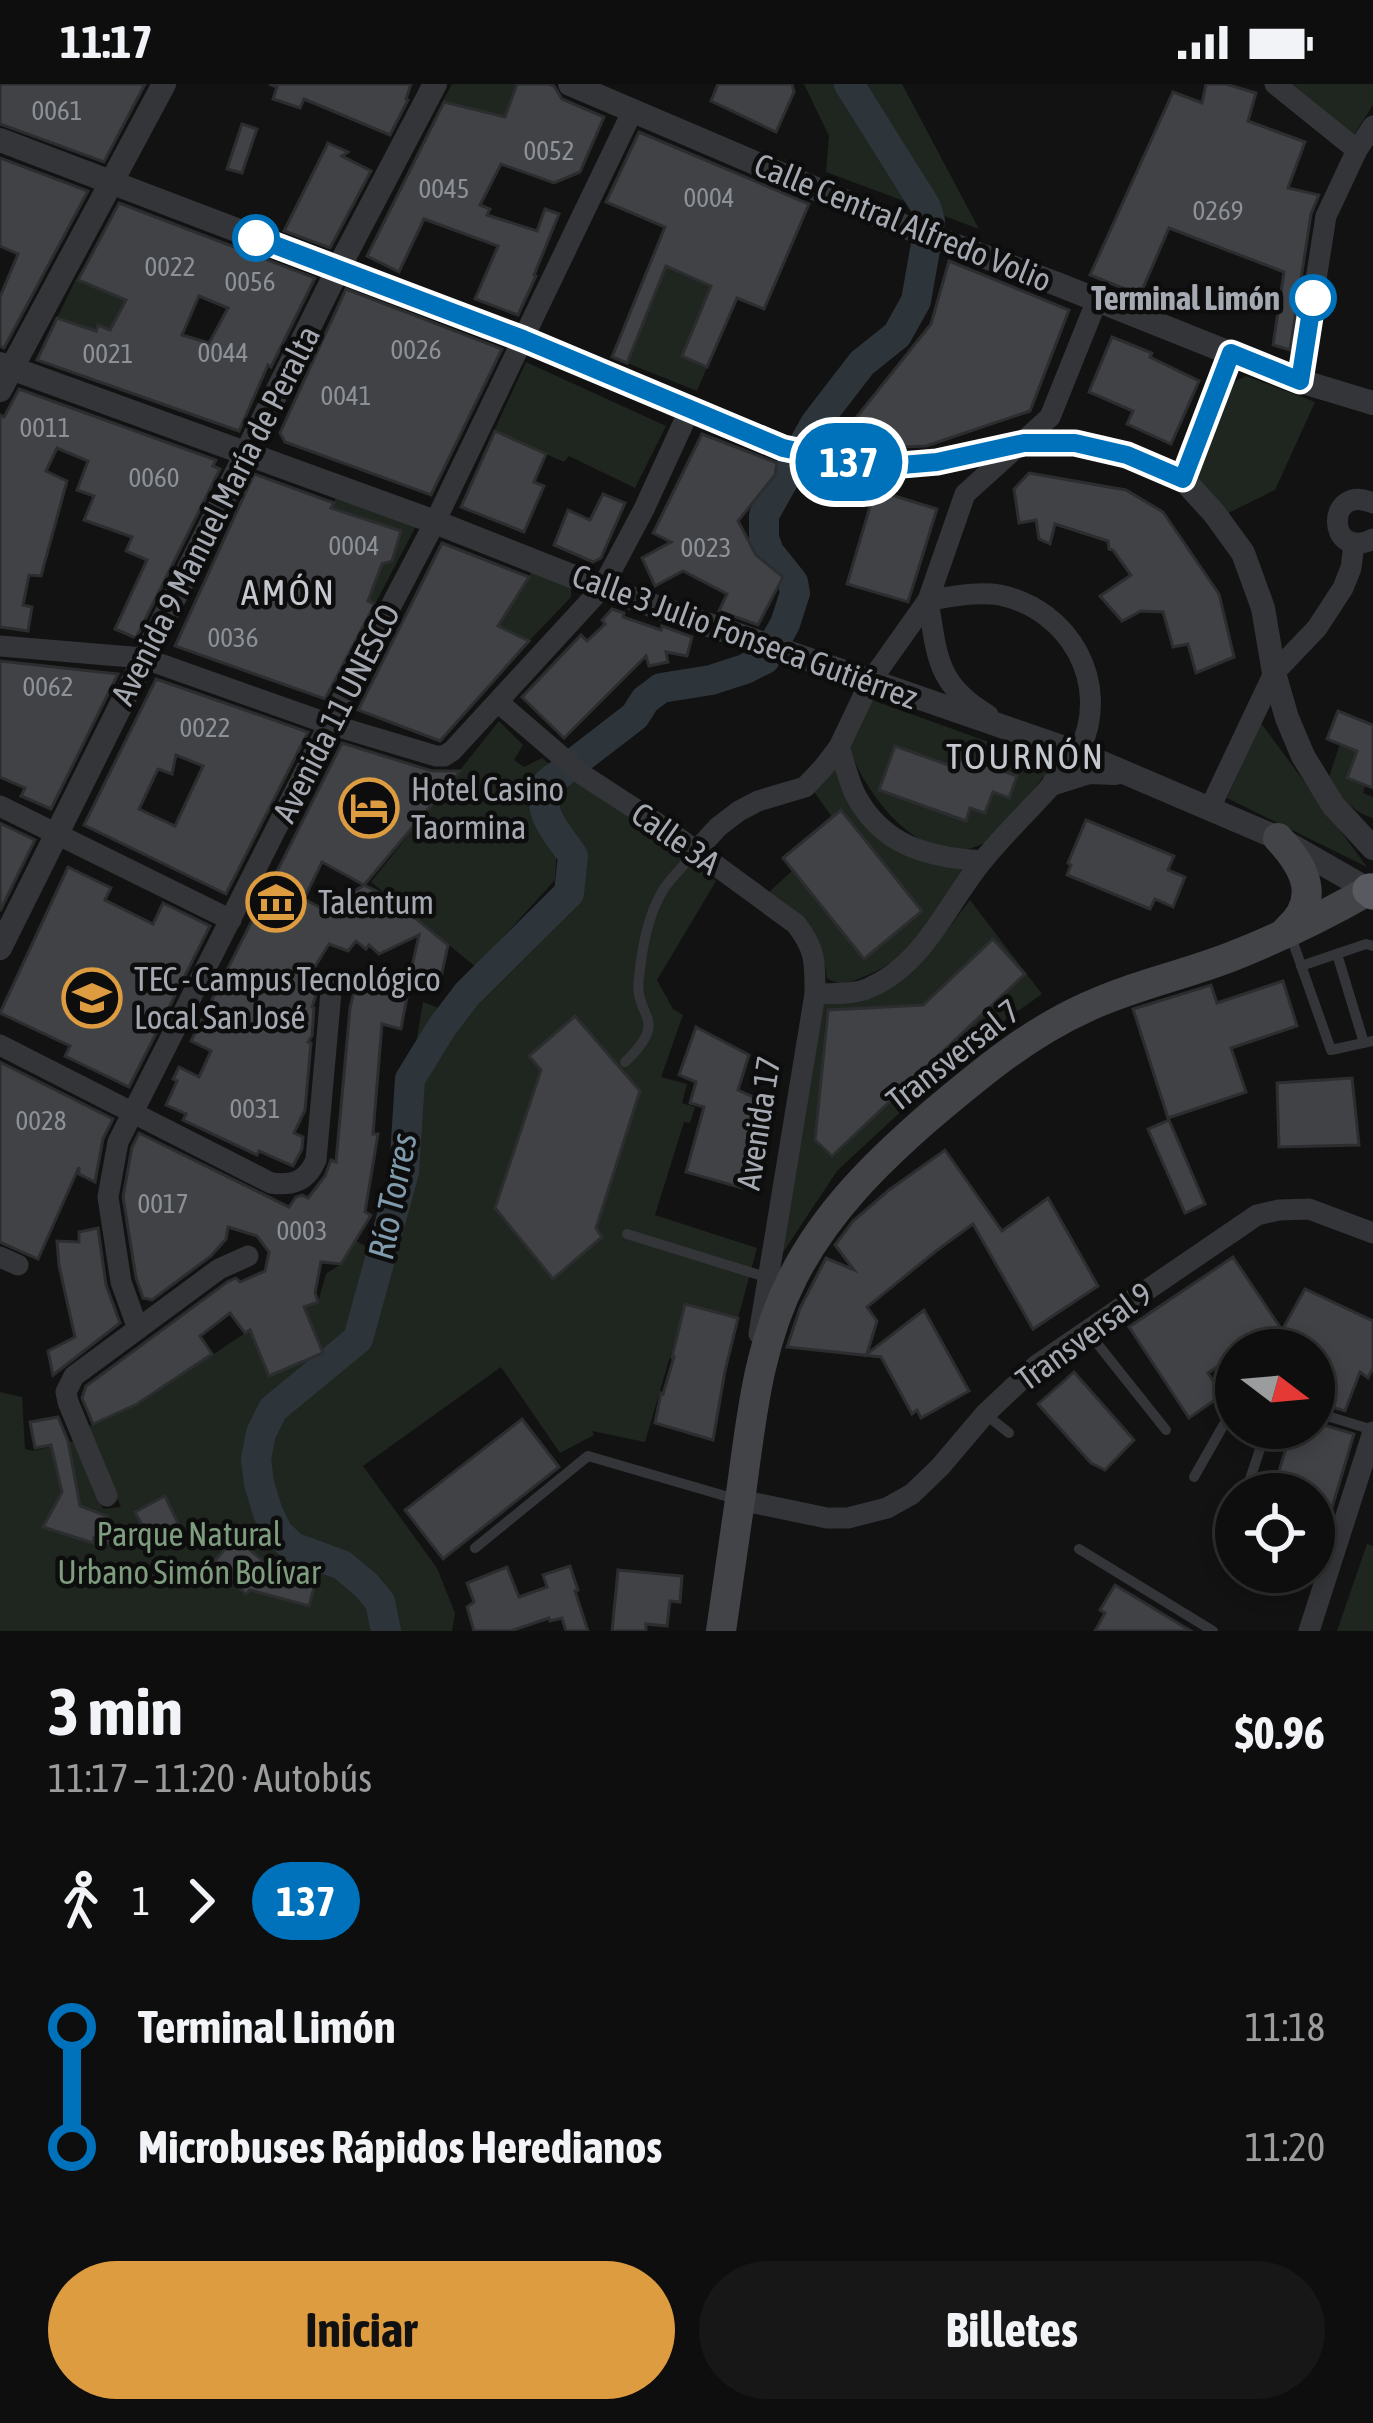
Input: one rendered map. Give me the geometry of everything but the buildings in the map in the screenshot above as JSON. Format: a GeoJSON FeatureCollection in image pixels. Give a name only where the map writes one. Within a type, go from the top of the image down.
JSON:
{"type":"FeatureCollection","features":[{"type":"Feature","properties":{"kind":"main road"},"geometry":{"type":"LineString","coordinates":[[1278,838],[1306,880],[1303,910],[1286,933]]}},
{"type":"Feature","properties":{"kind":"main road","name":"Transversal 7"},"geometry":{"type":"LineString","coordinates":[[757,1378],[794,1276],[848,1194],[991,1064],[1028,1037],[1094,1003],[1232,956],[1372,890]]}},
{"type":"Feature","properties":{"kind":"main road","name":"Avenida 17"},"geometry":{"type":"LineString","coordinates":[[721,1631],[757,1378]]}},
{"type":"Feature","properties":{"kind":"street"},"geometry":{"type":"LineString","coordinates":[[4,374],[164,84]]}},
{"type":"Feature","properties":{"kind":"street","name":"Avenida 9 Manuel María de Peralta"},"geometry":{"type":"LineString","coordinates":[[0,948],[435,84]]}},
{"type":"Feature","properties":{"kind":"street","name":"Calle Central Alfredo Volio"},"geometry":{"type":"LineString","coordinates":[[570,84],[898,224],[1300,381],[1373,403]]}},
{"type":"Feature","properties":{"kind":"street"},"geometry":{"type":"LineString","coordinates":[[1275,84],[1357,149]]}},
{"type":"Feature","properties":{"kind":"street","name":"Avenida 11 UNESCO"},"geometry":{"type":"LineString","coordinates":[[138,1329],[121,1282],[108,1197],[118,1142],[435,522],[633,110]]}},
{"type":"Feature","properties":{"kind":"street"},"geometry":{"type":"LineString","coordinates":[[1300,381],[1326,216],[1373,126]]}},
{"type":"Feature","properties":{"kind":"street"},"geometry":{"type":"LineString","coordinates":[[0,140],[523,339],[783,448],[890,466],[937,462],[1024,443],[1075,443],[1127,455],[1183,479],[1244,554],[1263,608],[1287,718],[1317,782],[1373,848]]}},
{"type":"Feature","properties":{"kind":"street"},"geometry":{"type":"LineString","coordinates":[[696,851],[739,811],[805,787],[824,768],[870,682],[928,600],[965,494],[1050,416],[1097,300]]}},
{"type":"Feature","properties":{"kind":"street"},"geometry":{"type":"LineString","coordinates":[[1183,479],[1231,353]]}},
{"type":"Feature","properties":{"kind":"street","name":"Calle 3 Julio Fonseca Gutiérrez"},"geometry":{"type":"LineString","coordinates":[[4,374],[245,454],[602,588],[1079,753],[1278,838],[1372,890]]}},
{"type":"Feature","properties":{"kind":"street"},"geometry":{"type":"LineString","coordinates":[[0,646],[143,658],[329,724],[444,756],[602,588],[689,411]]}},
{"type":"Feature","properties":{"kind":"street"},"geometry":{"type":"LineString","coordinates":[[1210,808],[1274,673],[1329,613],[1364,541],[1342,536],[1337,514],[1354,499],[1373,503]]}},
{"type":"Feature","properties":{"kind":"street"},"geometry":{"type":"LineString","coordinates":[[815,994],[869,988],[904,964],[929,939],[982,861],[1079,753],[1089,725],[1091,694],[1085,664],[1071,638],[1050,616],[1023,601],[994,594],[928,600]]}},
{"type":"Feature","properties":{"kind":"street"},"geometry":{"type":"LineString","coordinates":[[928,600],[945,676],[964,701],[1015,730]]}},
{"type":"Feature","properties":{"kind":"street","name":"Calle 3A"},"geometry":{"type":"LineString","coordinates":[[498,702],[584,775],[796,924],[810,941],[815,994]]}},
{"type":"Feature","properties":{"kind":"street"},"geometry":{"type":"LineString","coordinates":[[838,747],[855,793],[897,842],[922,853],[982,861]]}},
{"type":"Feature","properties":{"kind":"street"},"geometry":{"type":"LineString","coordinates":[[1054,783],[1089,772],[1126,774]]}},
{"type":"Feature","properties":{"kind":"street"},"geometry":{"type":"LineString","coordinates":[[0,806],[231,920]]}},
{"type":"Feature","properties":{"kind":"street"},"geometry":{"type":"LineString","coordinates":[[0,1045],[271,1184],[288,1186],[311,1172],[316,1160],[332,981]]}},
{"type":"Feature","properties":{"kind":"street","name":"Avenida 17"},"geometry":{"type":"LineString","coordinates":[[757,1378],[757,1341],[815,994]]}},
{"type":"Feature","properties":{"kind":"street","name":"Transversal 9"},"geometry":{"type":"LineString","coordinates":[[740,1500],[827,1517],[848,1518],[887,1508],[940,1467],[1037,1364],[1256,1215],[1309,1209],[1373,1233]]}},
{"type":"Feature","properties":{"kind":"street"},"geometry":{"type":"LineString","coordinates":[[107,1496],[68,1402],[68,1383],[219,1269],[248,1256]]}},
{"type":"Feature","properties":{"kind":"street"},"geometry":{"type":"LineString","coordinates":[[1309,1631],[1373,1431]]}},
{"type":"Feature","properties":{"kind":"lane"},"geometry":{"type":"LineString","coordinates":[[625,1061],[648,1033],[649,1021],[637,986],[646,934],[662,891],[696,851]]}},
{"type":"Feature","properties":{"kind":"lane"},"geometry":{"type":"LineString","coordinates":[[1286,933],[1331,1050],[1369,1042],[1336,954]]}},
{"type":"Feature","properties":{"kind":"lane"},"geometry":{"type":"LineString","coordinates":[[1301,966],[1366,944],[1373,946]]}},
{"type":"Feature","properties":{"kind":"lane"},"geometry":{"type":"LineString","coordinates":[[627,1234],[769,1278]]}},
{"type":"Feature","properties":{"kind":"lane"},"geometry":{"type":"LineString","coordinates":[[1086,1329],[1166,1430]]}},
{"type":"Feature","properties":{"kind":"lane"},"geometry":{"type":"LineString","coordinates":[[986,1414],[1009,1433]]}},
{"type":"Feature","properties":{"kind":"lane"},"geometry":{"type":"LineString","coordinates":[[1335,1419],[1373,1431]]}},
{"type":"Feature","properties":{"kind":"lane"},"geometry":{"type":"LineString","coordinates":[[1194,1478],[1215,1440]]}},
{"type":"Feature","properties":{"kind":"lane"},"geometry":{"type":"LineString","coordinates":[[475,1548],[588,1456],[740,1500]]}},
{"type":"Feature","properties":{"kind":"lane"},"geometry":{"type":"LineString","coordinates":[[1079,1549],[1214,1631]]}},
{"type":"Feature","properties":{"kind":"green space"},"geometry":{"type":"Polygon","coordinates":[[[452,84],[517,84],[505,117],[443,101],[452,84]]]}},
{"type":"Feature","properties":{"kind":"green space"},"geometry":{"type":"Polygon","coordinates":[[[804,84],[902,84],[979,229],[826,172],[829,136],[804,84]]]}},
{"type":"Feature","properties":{"kind":"green space"},"geometry":{"type":"Polygon","coordinates":[[[1290,84],[1373,84],[1373,105],[1353,136],[1290,84]]]}},
{"type":"Feature","properties":{"kind":"green space"},"geometry":{"type":"Polygon","coordinates":[[[666,266],[711,286],[683,355],[707,367],[697,391],[627,363],[666,266]]]}},
{"type":"Feature","properties":{"kind":"green space"},"geometry":{"type":"Polygon","coordinates":[[[76,279],[155,311],[110,330],[98,325],[96,331],[57,318],[76,279]]]}},
{"type":"Feature","properties":{"kind":"green space"},"geometry":{"type":"Polygon","coordinates":[[[526,362],[666,426],[635,488],[569,456],[564,462],[494,431],[526,362]]]}},
{"type":"Feature","properties":{"kind":"green space"},"geometry":{"type":"Polygon","coordinates":[[[1246,376],[1315,402],[1275,490],[1224,515],[1196,477],[1230,384],[1246,376]]]}},
{"type":"Feature","properties":{"kind":"green space"},"geometry":{"type":"Polygon","coordinates":[[[336,498],[416,526],[375,604],[368,601],[382,564],[392,560],[400,531],[331,508],[336,498]]]}},
{"type":"Feature","properties":{"kind":"green space"},"geometry":{"type":"Polygon","coordinates":[[[532,571],[571,587],[571,597],[529,641],[498,626],[532,571]]]}},
{"type":"Feature","properties":{"kind":"green space"},"geometry":{"type":"Polygon","coordinates":[[[872,700],[1053,765],[992,838],[961,850],[939,848],[898,823],[881,804],[847,742],[872,700]],[[962,756],[957,768],[880,790],[965,821],[970,808],[985,813],[993,792],[1017,776],[962,756]]]}},
{"type":"Feature","properties":{"kind":"green space"},"geometry":{"type":"Polygon","coordinates":[[[499,721],[523,745],[514,760],[524,767],[542,758],[553,767],[534,788],[538,821],[557,844],[555,880],[476,967],[371,882],[499,721]]]}},
{"type":"Feature","properties":{"kind":"green space"},"geometry":{"type":"Polygon","coordinates":[[[1261,723],[1367,867],[1227,798],[1261,723]]]}},
{"type":"Feature","properties":{"kind":"green space"},"geometry":{"type":"Polygon","coordinates":[[[1340,744],[1357,751],[1347,777],[1365,785],[1363,793],[1373,797],[1373,818],[1353,808],[1328,780],[1340,744]]]}},
{"type":"Feature","properties":{"kind":"green space"},"geometry":{"type":"Polygon","coordinates":[[[836,764],[862,815],[881,840],[915,859],[966,870],[911,946],[882,968],[845,983],[827,978],[821,952],[808,928],[769,892],[793,870],[864,958],[922,912],[841,811],[832,817],[812,789],[836,764]]]}},
{"type":"Feature","properties":{"kind":"green space","name":"Parque Natural Urbano Simón Bolívar"},"geometry":{"type":"Polygon","coordinates":[[[570,774],[716,881],[657,980],[673,1009],[683,1015],[661,1077],[687,1084],[682,1103],[695,1107],[690,1123],[684,1122],[655,1215],[757,1248],[738,1318],[685,1305],[645,1442],[592,1431],[594,1435],[560,1453],[501,1367],[363,1466],[437,1568],[455,1613],[452,1631],[0,1631],[0,1392],[22,1397],[25,1449],[74,1441],[103,1509],[121,1507],[85,1428],[139,1404],[260,1323],[318,1302],[326,1274],[341,1264],[355,1240],[370,1249],[351,1330],[264,1409],[274,1409],[358,1339],[404,1172],[410,1079],[423,1002],[453,1013],[569,893],[573,856],[547,803],[553,789],[570,774]],[[575,1016],[530,1055],[541,1070],[495,1208],[596,1228],[575,1016]]]}},
{"type":"Feature","properties":{"kind":"green space"},"geometry":{"type":"Polygon","coordinates":[[[970,900],[1042,994],[980,1038],[837,1171],[776,1263],[823,1001],[851,999],[893,984],[925,957],[970,900]],[[992,939],[923,1005],[826,1010],[815,1140],[831,1156],[1025,974],[992,939]]]}},
{"type":"Feature","properties":{"kind":"green space"},"geometry":{"type":"Polygon","coordinates":[[[1367,1544],[1373,1546],[1373,1631],[1337,1631],[1367,1544]]]}},
{"type":"Feature","properties":{"kind":"waterway","name":"Río Torres"},"geometry":{"type":"LineString","coordinates":[[386,1631],[380,1602],[366,1585],[342,1565],[293,1547],[278,1533],[259,1483],[256,1459],[261,1433],[273,1409],[358,1339],[404,1172],[410,1079],[467,994],[569,893],[573,856],[546,813],[548,783],[635,716],[661,688],[711,680],[765,659],[785,624],[795,593],[793,582],[769,552],[764,515],[815,424],[862,363],[897,335],[916,301],[930,221],[926,207],[849,84]]}},
{"type":"Feature","properties":{"kind":"bus line","name":"137"},"geometry":{"type":"LineString","coordinates":[[256,238],[523,339],[783,448],[890,466],[937,462],[1024,443],[1075,443],[1127,455],[1183,479],[1231,353],[1300,381],[1313,298]]}},
{"type":"Feature","properties":{"kind":"place","name":"Terminal Limón"},"geometry":{"type":"Point","coordinates":[1313,298]}},
{"type":"Feature","properties":{"kind":"place","name":"Hotel Casino Taormina"},"geometry":{"type":"Point","coordinates":[369,808]}},
{"type":"Feature","properties":{"kind":"place","name":"Talentum"},"geometry":{"type":"Point","coordinates":[276,902]}},
{"type":"Feature","properties":{"kind":"place","name":"TEC - Campus Tecnológico Local San José"},"geometry":{"type":"Point","coordinates":[92,998]}},
{"type":"Feature","properties":{"kind":"district","name":"AMÓN"},"geometry":{"type":"Point","coordinates":[289,592]}},
{"type":"Feature","properties":{"kind":"district","name":"TOURNÓN"},"geometry":{"type":"Point","coordinates":[1026,756]}}]}
